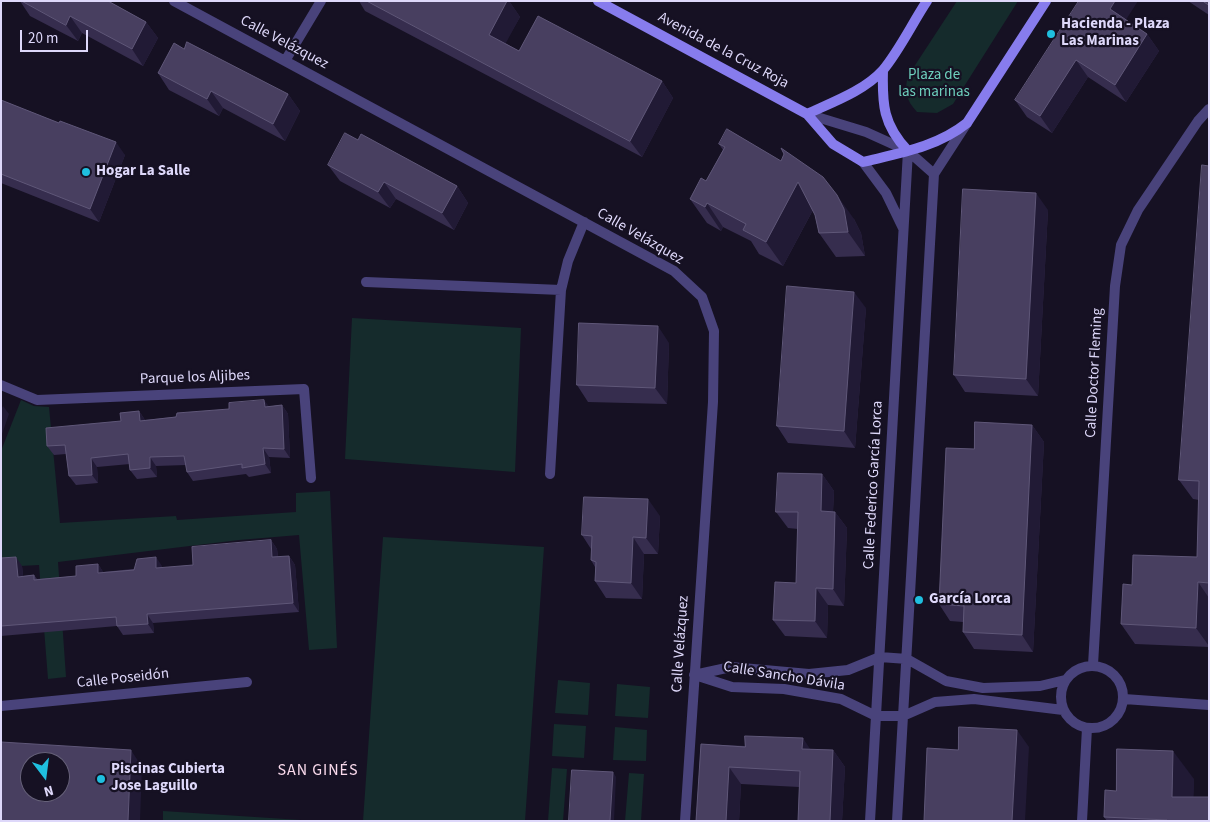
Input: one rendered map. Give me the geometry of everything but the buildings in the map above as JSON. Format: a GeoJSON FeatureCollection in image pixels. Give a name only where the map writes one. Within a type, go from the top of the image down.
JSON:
{"type":"FeatureCollection","features":[{"type":"Feature","properties":{"kind":"main road","name":"Avenida de la Cruz Roja"},"geometry":{"type":"LineString","coordinates":[[598,1],[807,114]]}},
{"type":"Feature","properties":{"kind":"main road"},"geometry":{"type":"LineString","coordinates":[[926,1],[883,70],[839,100],[807,114],[833,144],[863,162],[951,137],[967,124],[1046,1]]}},
{"type":"Feature","properties":{"kind":"main road"},"geometry":{"type":"LineString","coordinates":[[883,70],[882,93],[885,116],[894,136],[908,150]]}},
{"type":"Feature","properties":{"kind":"street","name":"Calle Velázquez"},"geometry":{"type":"LineString","coordinates":[[174,1],[674,272],[702,298],[714,331],[714,402],[685,821]]}},
{"type":"Feature","properties":{"kind":"street"},"geometry":{"type":"LineString","coordinates":[[285,61],[321,1]]}},
{"type":"Feature","properties":{"kind":"street","name":"Calle Doctor Fleming"},"geometry":{"type":"LineString","coordinates":[[1093,665],[1115,286],[1121,245],[1138,210],[1198,121],[1209,109]]}},
{"type":"Feature","properties":{"kind":"street"},"geometry":{"type":"LineString","coordinates":[[807,114],[866,132],[908,150],[934,174]]}},
{"type":"Feature","properties":{"kind":"street"},"geometry":{"type":"LineString","coordinates":[[897,821],[934,174],[967,124]]}},
{"type":"Feature","properties":{"kind":"street","name":"Calle Federico García Lorca"},"geometry":{"type":"LineString","coordinates":[[870,821],[908,150]]}},
{"type":"Feature","properties":{"kind":"street"},"geometry":{"type":"LineString","coordinates":[[863,162],[886,193],[904,229]]}},
{"type":"Feature","properties":{"kind":"street"},"geometry":{"type":"LineString","coordinates":[[550,474],[562,290],[568,261],[584,222]]}},
{"type":"Feature","properties":{"kind":"street"},"geometry":{"type":"LineString","coordinates":[[366,282],[562,290]]}},
{"type":"Feature","properties":{"kind":"street","name":"Parque los Aljibes"},"geometry":{"type":"LineString","coordinates":[[1,385],[37,400],[304,389],[311,478]]}},
{"type":"Feature","properties":{"kind":"street","name":"Calle Sancho Dávila"},"geometry":{"type":"LineString","coordinates":[[694,675],[731,667],[809,674],[848,670],[880,657],[907,659]]}},
{"type":"Feature","properties":{"kind":"street"},"geometry":{"type":"LineString","coordinates":[[907,659],[946,680],[983,688],[1040,686],[1065,680]]}},
{"type":"Feature","properties":{"kind":"street"},"geometry":{"type":"LineString","coordinates":[[1093,665],[1111,671],[1118,678],[1123,688],[1124,699],[1122,709],[1107,724],[1097,728],[1086,728],[1077,724],[1063,710],[1061,700],[1065,680],[1072,672],[1093,665]]}},
{"type":"Feature","properties":{"kind":"street","name":"Calle Sancho Dávila"},"geometry":{"type":"LineString","coordinates":[[694,675],[732,687],[784,689],[841,699],[876,716],[903,716]]}},
{"type":"Feature","properties":{"kind":"street","name":"Calle Poseidón"},"geometry":{"type":"LineString","coordinates":[[1,706],[247,682]]}},
{"type":"Feature","properties":{"kind":"street"},"geometry":{"type":"LineString","coordinates":[[903,716],[935,702],[974,699],[1063,710]]}},
{"type":"Feature","properties":{"kind":"street"},"geometry":{"type":"LineString","coordinates":[[1124,699],[1209,705]]}},
{"type":"Feature","properties":{"kind":"street"},"geometry":{"type":"LineString","coordinates":[[1082,821],[1086,728]]}},
{"type":"Feature","properties":{"kind":"green space","name":"Plaza de las marinas"},"geometry":{"type":"Polygon","coordinates":[[[957,1],[1018,1],[953,104],[937,113],[917,112],[907,95],[908,76],[957,1]]]}},
{"type":"Feature","properties":{"kind":"green space"},"geometry":{"type":"Polygon","coordinates":[[[352,318],[521,328],[515,472],[345,459],[352,318]]]}},
{"type":"Feature","properties":{"kind":"green space"},"geometry":{"type":"Polygon","coordinates":[[[21,400],[34,406],[49,407],[60,523],[176,516],[177,520],[296,512],[296,493],[330,491],[337,648],[309,650],[299,535],[239,540],[58,562],[66,677],[48,679],[39,565],[1,567],[1,451],[21,400]]]}},
{"type":"Feature","properties":{"kind":"green space"},"geometry":{"type":"Polygon","coordinates":[[[383,537],[544,547],[525,821],[363,821],[383,537]]]}},
{"type":"Feature","properties":{"kind":"green space"},"geometry":{"type":"Polygon","coordinates":[[[558,680],[590,683],[588,715],[555,713],[558,680]]]}},
{"type":"Feature","properties":{"kind":"green space"},"geometry":{"type":"Polygon","coordinates":[[[617,684],[650,687],[648,718],[615,716],[617,684]]]}},
{"type":"Feature","properties":{"kind":"green space"},"geometry":{"type":"Polygon","coordinates":[[[554,724],[586,726],[584,758],[552,756],[554,724]]]}},
{"type":"Feature","properties":{"kind":"green space"},"geometry":{"type":"Polygon","coordinates":[[[615,727],[647,730],[646,761],[613,760],[615,727]]]}},
{"type":"Feature","properties":{"kind":"green space"},"geometry":{"type":"Polygon","coordinates":[[[552,768],[567,769],[563,821],[548,821],[552,768]]]}},
{"type":"Feature","properties":{"kind":"green space"},"geometry":{"type":"Polygon","coordinates":[[[629,773],[644,774],[641,821],[625,821],[629,773]]]}},
{"type":"Feature","properties":{"kind":"green space"},"geometry":{"type":"Polygon","coordinates":[[[163,811],[316,821],[163,821],[163,811]]]}},
{"type":"Feature","properties":{"kind":"place","name":"Hacienda - Plaza Las Marinas"},"geometry":{"type":"Point","coordinates":[1051,34]}},
{"type":"Feature","properties":{"kind":"place","name":"Hogar La Salle"},"geometry":{"type":"Point","coordinates":[86,172]}},
{"type":"Feature","properties":{"kind":"place","name":"García Lorca"},"geometry":{"type":"Point","coordinates":[919,600]}},
{"type":"Feature","properties":{"kind":"place","name":"Piscinas Cubierta Jose Laguillo"},"geometry":{"type":"Point","coordinates":[101,779]}},
{"type":"Feature","properties":{"kind":"district","name":"SAN GINÉS"},"geometry":{"type":"Point","coordinates":[318,771]}}]}
